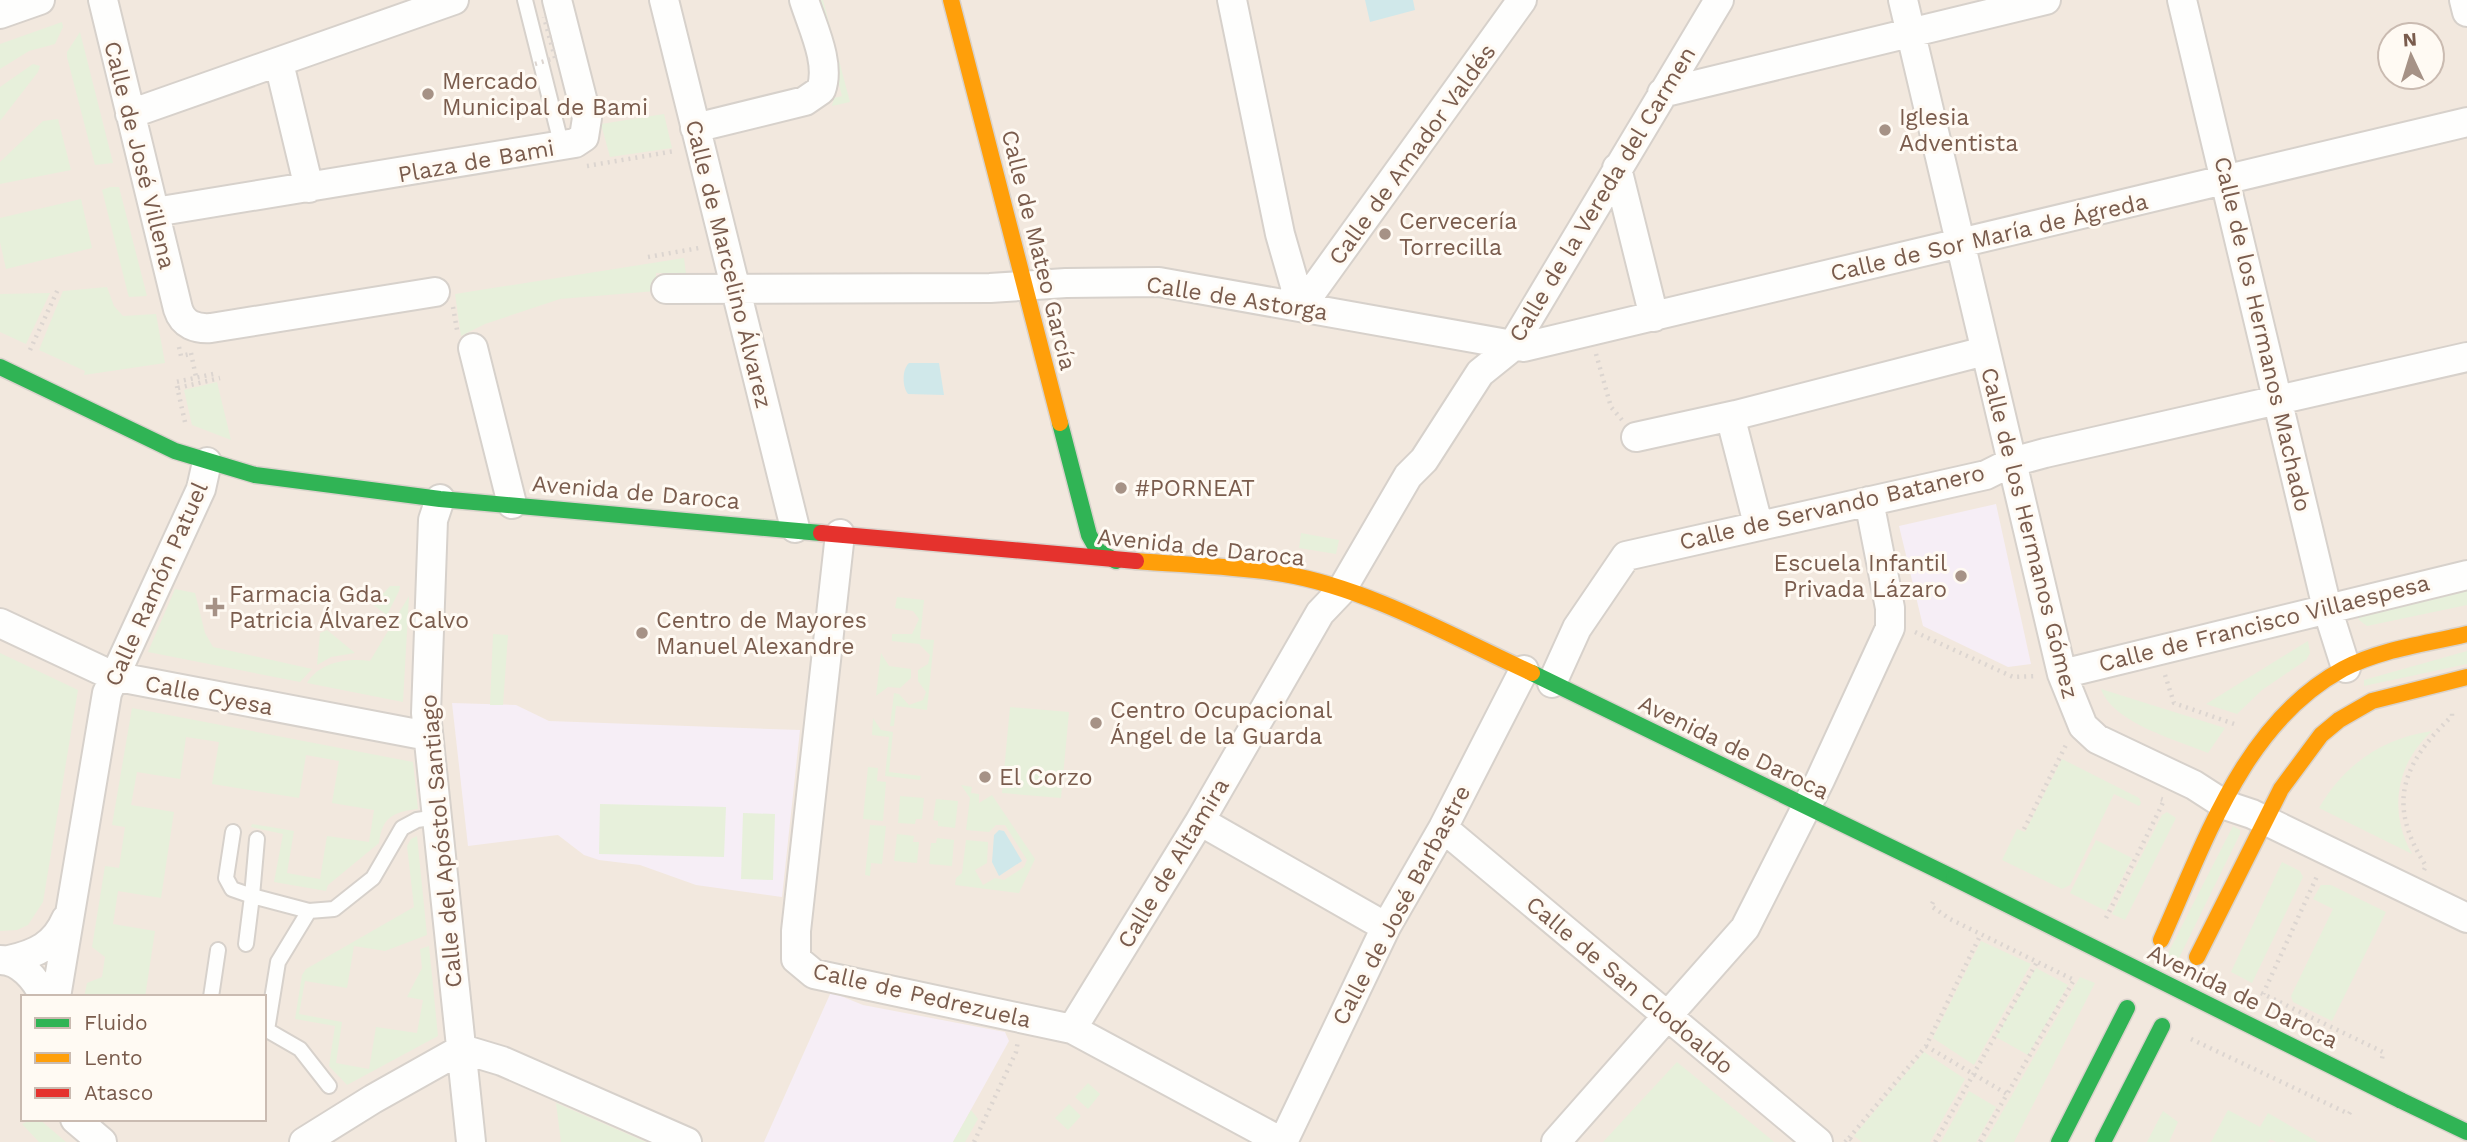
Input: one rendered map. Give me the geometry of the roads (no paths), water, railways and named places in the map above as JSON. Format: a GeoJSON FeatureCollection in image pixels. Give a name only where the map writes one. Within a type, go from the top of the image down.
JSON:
{"type":"FeatureCollection","features":[{"type":"Feature","properties":{"kind":"main road","name":"Calle de Mateo García"},"geometry":{"type":"LineString","coordinates":[[951,0],[1093,545],[1116,561]]}},
{"type":"Feature","properties":{"kind":"main road","name":"Avenida de Daroca"},"geometry":{"type":"LineString","coordinates":[[0,367],[176,451],[255,475],[440,499],[795,528],[1116,561],[1285,574],[1321,582],[1552,683],[2467,1132]]}},
{"type":"Feature","properties":{"kind":"main road"},"geometry":{"type":"LineString","coordinates":[[1054,555],[1077,540],[1084,512]]}},
{"type":"Feature","properties":{"kind":"main road"},"geometry":{"type":"LineString","coordinates":[[2288,774],[2285,762],[2293,744],[2344,685],[2373,658],[2467,634]]}},
{"type":"Feature","properties":{"kind":"main road"},"geometry":{"type":"LineString","coordinates":[[2197,957],[2288,774],[2326,730],[2361,706],[2385,696],[2467,677]]}},
{"type":"Feature","properties":{"kind":"main road"},"geometry":{"type":"LineString","coordinates":[[2161,940],[2225,805],[2264,736],[2305,693],[2344,685]]}},
{"type":"Feature","properties":{"kind":"main road"},"geometry":{"type":"LineString","coordinates":[[2059,1142],[2127,1008]]}},
{"type":"Feature","properties":{"kind":"main road"},"geometry":{"type":"LineString","coordinates":[[2103,1142],[2162,1026]]}},
{"type":"Feature","properties":{"kind":"street"},"geometry":{"type":"LineString","coordinates":[[0,14],[40,0]]}},
{"type":"Feature","properties":{"kind":"street","name":"Calle de José Villena"},"geometry":{"type":"LineString","coordinates":[[103,0],[178,309],[190,325],[211,328],[440,298]]}},
{"type":"Feature","properties":{"kind":"street"},"geometry":{"type":"LineString","coordinates":[[130,114],[454,0]]}},
{"type":"Feature","properties":{"kind":"street","name":"Calle de Marcelino Álvarez"},"geometry":{"type":"LineString","coordinates":[[664,0],[795,528]]}},
{"type":"Feature","properties":{"kind":"street"},"geometry":{"type":"LineString","coordinates":[[695,128],[805,101],[821,90],[824,72],[811,16],[804,0]]}},
{"type":"Feature","properties":{"kind":"street"},"geometry":{"type":"LineString","coordinates":[[1231,0],[1280,233],[1301,307]]}},
{"type":"Feature","properties":{"kind":"street","name":"Calle de Amador Valdés"},"geometry":{"type":"LineString","coordinates":[[1301,307],[1522,0]]}},
{"type":"Feature","properties":{"kind":"street","name":"Calle de la Vereda del Carmen"},"geometry":{"type":"LineString","coordinates":[[1341,591],[1408,475],[1424,460],[1480,373],[1511,348],[1719,0]]}},
{"type":"Feature","properties":{"kind":"street","name":"Calle de los Hermanos Gómez"},"geometry":{"type":"LineString","coordinates":[[1903,0],[2012,462],[2051,675],[2079,719],[2096,739],[2194,785],[2225,805],[2265,821],[2465,917]]}},
{"type":"Feature","properties":{"kind":"street"},"geometry":{"type":"LineString","coordinates":[[1662,93],[2046,0]]}},
{"type":"Feature","properties":{"kind":"street","name":"Calle de los Hermanos Machado"},"geometry":{"type":"LineString","coordinates":[[2182,0],[2227,180],[2344,685]]}},
{"type":"Feature","properties":{"kind":"street"},"geometry":{"type":"LineString","coordinates":[[2464,0],[2467,12]]}},
{"type":"Feature","properties":{"kind":"street","name":"Plaza de Bami"},"geometry":{"type":"LineString","coordinates":[[155,212],[562,147],[584,137],[587,128],[550,8]]}},
{"type":"Feature","properties":{"kind":"street"},"geometry":{"type":"LineString","coordinates":[[279,63],[309,188]]}},
{"type":"Feature","properties":{"kind":"street","name":"Calle de Sor María de Ágreda"},"geometry":{"type":"LineString","coordinates":[[1511,348],[1535,346],[1590,334],[2467,122]]}},
{"type":"Feature","properties":{"kind":"street"},"geometry":{"type":"LineString","coordinates":[[1617,168],[1654,317]]}},
{"type":"Feature","properties":{"kind":"street"},"geometry":{"type":"LineString","coordinates":[[1280,233],[1288,246],[1308,257],[1328,258],[1342,252]]}},
{"type":"Feature","properties":{"kind":"street","name":"Calle de Astorga"},"geometry":{"type":"LineString","coordinates":[[666,289],[1024,287],[1066,282],[1159,282],[1511,348]]}},
{"type":"Feature","properties":{"kind":"street"},"geometry":{"type":"LineString","coordinates":[[466,345],[512,504]]}},
{"type":"Feature","properties":{"kind":"street"},"geometry":{"type":"LineString","coordinates":[[1636,437],[1737,415],[1985,351]]}},
{"type":"Feature","properties":{"kind":"street","name":"Calle de Servando Batanero"},"geometry":{"type":"LineString","coordinates":[[1552,683],[1577,628],[1626,556],[1758,524],[1986,475],[2012,462],[2277,398],[2312,393],[2467,356]]}},
{"type":"Feature","properties":{"kind":"street"},"geometry":{"type":"LineString","coordinates":[[1737,415],[1733,427],[1758,524]]}},
{"type":"Feature","properties":{"kind":"street","name":"Calle Ramón Patuel"},"geometry":{"type":"LineString","coordinates":[[56,995],[107,693],[201,489],[207,462]]}},
{"type":"Feature","properties":{"kind":"street","name":"Calle del Apóstol Santiago"},"geometry":{"type":"LineString","coordinates":[[440,499],[433,520],[426,713],[471,1142]]}},
{"type":"Feature","properties":{"kind":"street"},"geometry":{"type":"LineString","coordinates":[[1556,1142],[1745,928],[1805,808],[1890,628],[1890,608],[1869,501]]}},
{"type":"Feature","properties":{"kind":"street","name":"Calle de Pedrezuela"},"geometry":{"type":"LineString","coordinates":[[840,534],[796,931],[796,960],[814,974],[1072,1029],[1282,1142]]}},
{"type":"Feature","properties":{"kind":"street","name":"Calle de Francisco Villaespesa"},"geometry":{"type":"LineString","coordinates":[[2051,675],[2467,575]]}},
{"type":"Feature","properties":{"kind":"street","name":"Calle de Altamira"},"geometry":{"type":"LineString","coordinates":[[1072,1029],[1200,821],[1320,613],[1341,591]]}},
{"type":"Feature","properties":{"kind":"street","name":"Calle Cyesa"},"geometry":{"type":"LineString","coordinates":[[0,623],[113,676],[428,736]]}},
{"type":"Feature","properties":{"kind":"street","name":"Calle de José Barbastre"},"geometry":{"type":"LineString","coordinates":[[1282,1142],[1386,927],[1443,828],[1524,670]]}},
{"type":"Feature","properties":{"kind":"street"},"geometry":{"type":"LineString","coordinates":[[1200,821],[1386,927]]}},
{"type":"Feature","properties":{"kind":"street","name":"Calle de San Clodoaldo"},"geometry":{"type":"LineString","coordinates":[[1443,828],[1818,1142]]}},
{"type":"Feature","properties":{"kind":"street","name":"Calle Ramón Patuel"},"geometry":{"type":"LineString","coordinates":[[5,960],[48,945],[57,937],[69,913]]}},
{"type":"Feature","properties":{"kind":"street"},"geometry":{"type":"LineString","coordinates":[[5,960],[34,981],[43,995]]}},
{"type":"Feature","properties":{"kind":"street"},"geometry":{"type":"LineString","coordinates":[[304,1142],[332,1123],[462,1049],[502,1061],[687,1142]]}},
{"type":"Feature","properties":{"kind":"street"},"geometry":{"type":"LineString","coordinates":[[77,1121],[102,1142]]}},
{"type":"Feature","properties":{"kind":"lane"},"geometry":{"type":"LineString","coordinates":[[525,0],[562,147]]}},
{"type":"Feature","properties":{"kind":"lane"},"geometry":{"type":"LineString","coordinates":[[233,832],[228,884],[232,889],[309,911],[334,909],[373,878],[402,828],[417,820],[437,817]]}},
{"type":"Feature","properties":{"kind":"lane"},"geometry":{"type":"LineString","coordinates":[[246,944],[257,839]]}},
{"type":"Feature","properties":{"kind":"lane"},"geometry":{"type":"LineString","coordinates":[[309,911],[278,962],[266,1029],[300,1049],[329,1086]]}},
{"type":"Feature","properties":{"kind":"lane"},"geometry":{"type":"LineString","coordinates":[[211,995],[218,950]]}},
{"type":"Feature","properties":{"kind":"water"},"geometry":{"type":"Polygon","coordinates":[[[1365,0],[1413,0],[1415,10],[1370,22],[1365,0]]]}},
{"type":"Feature","properties":{"kind":"water"},"geometry":{"type":"Polygon","coordinates":[[[909,363],[939,363],[944,395],[908,394],[904,378],[909,363]]]}},
{"type":"Feature","properties":{"kind":"water"},"geometry":{"type":"Polygon","coordinates":[[[999,830],[1004,831],[1022,861],[999,876],[992,862],[994,835],[999,830]]]}},
{"type":"Feature","properties":{"kind":"place","name":"Mercado Municipal de Bami"},"geometry":{"type":"Point","coordinates":[428,94]}},
{"type":"Feature","properties":{"kind":"place","name":"Iglesia Adventista"},"geometry":{"type":"Point","coordinates":[1885,130]}},
{"type":"Feature","properties":{"kind":"place","name":"Cervecería Torrecilla"},"geometry":{"type":"Point","coordinates":[1385,234]}},
{"type":"Feature","properties":{"kind":"place","name":"#PORNEAT"},"geometry":{"type":"Point","coordinates":[1121,488]}},
{"type":"Feature","properties":{"kind":"place","name":"Escuela Infantil Privada Lázaro"},"geometry":{"type":"Point","coordinates":[1961,576]}},
{"type":"Feature","properties":{"kind":"place","name":"Farmacia Gda. Patricia Álvarez Calvo"},"geometry":{"type":"Point","coordinates":[215,607]}},
{"type":"Feature","properties":{"kind":"place","name":"Centro de Mayores Manuel Alexandre"},"geometry":{"type":"Point","coordinates":[642,633]}},
{"type":"Feature","properties":{"kind":"place","name":"Centro Ocupacional Ángel de la Guarda"},"geometry":{"type":"Point","coordinates":[1096,723]}},
{"type":"Feature","properties":{"kind":"place","name":"El Corzo"},"geometry":{"type":"Point","coordinates":[985,777]}}]}
